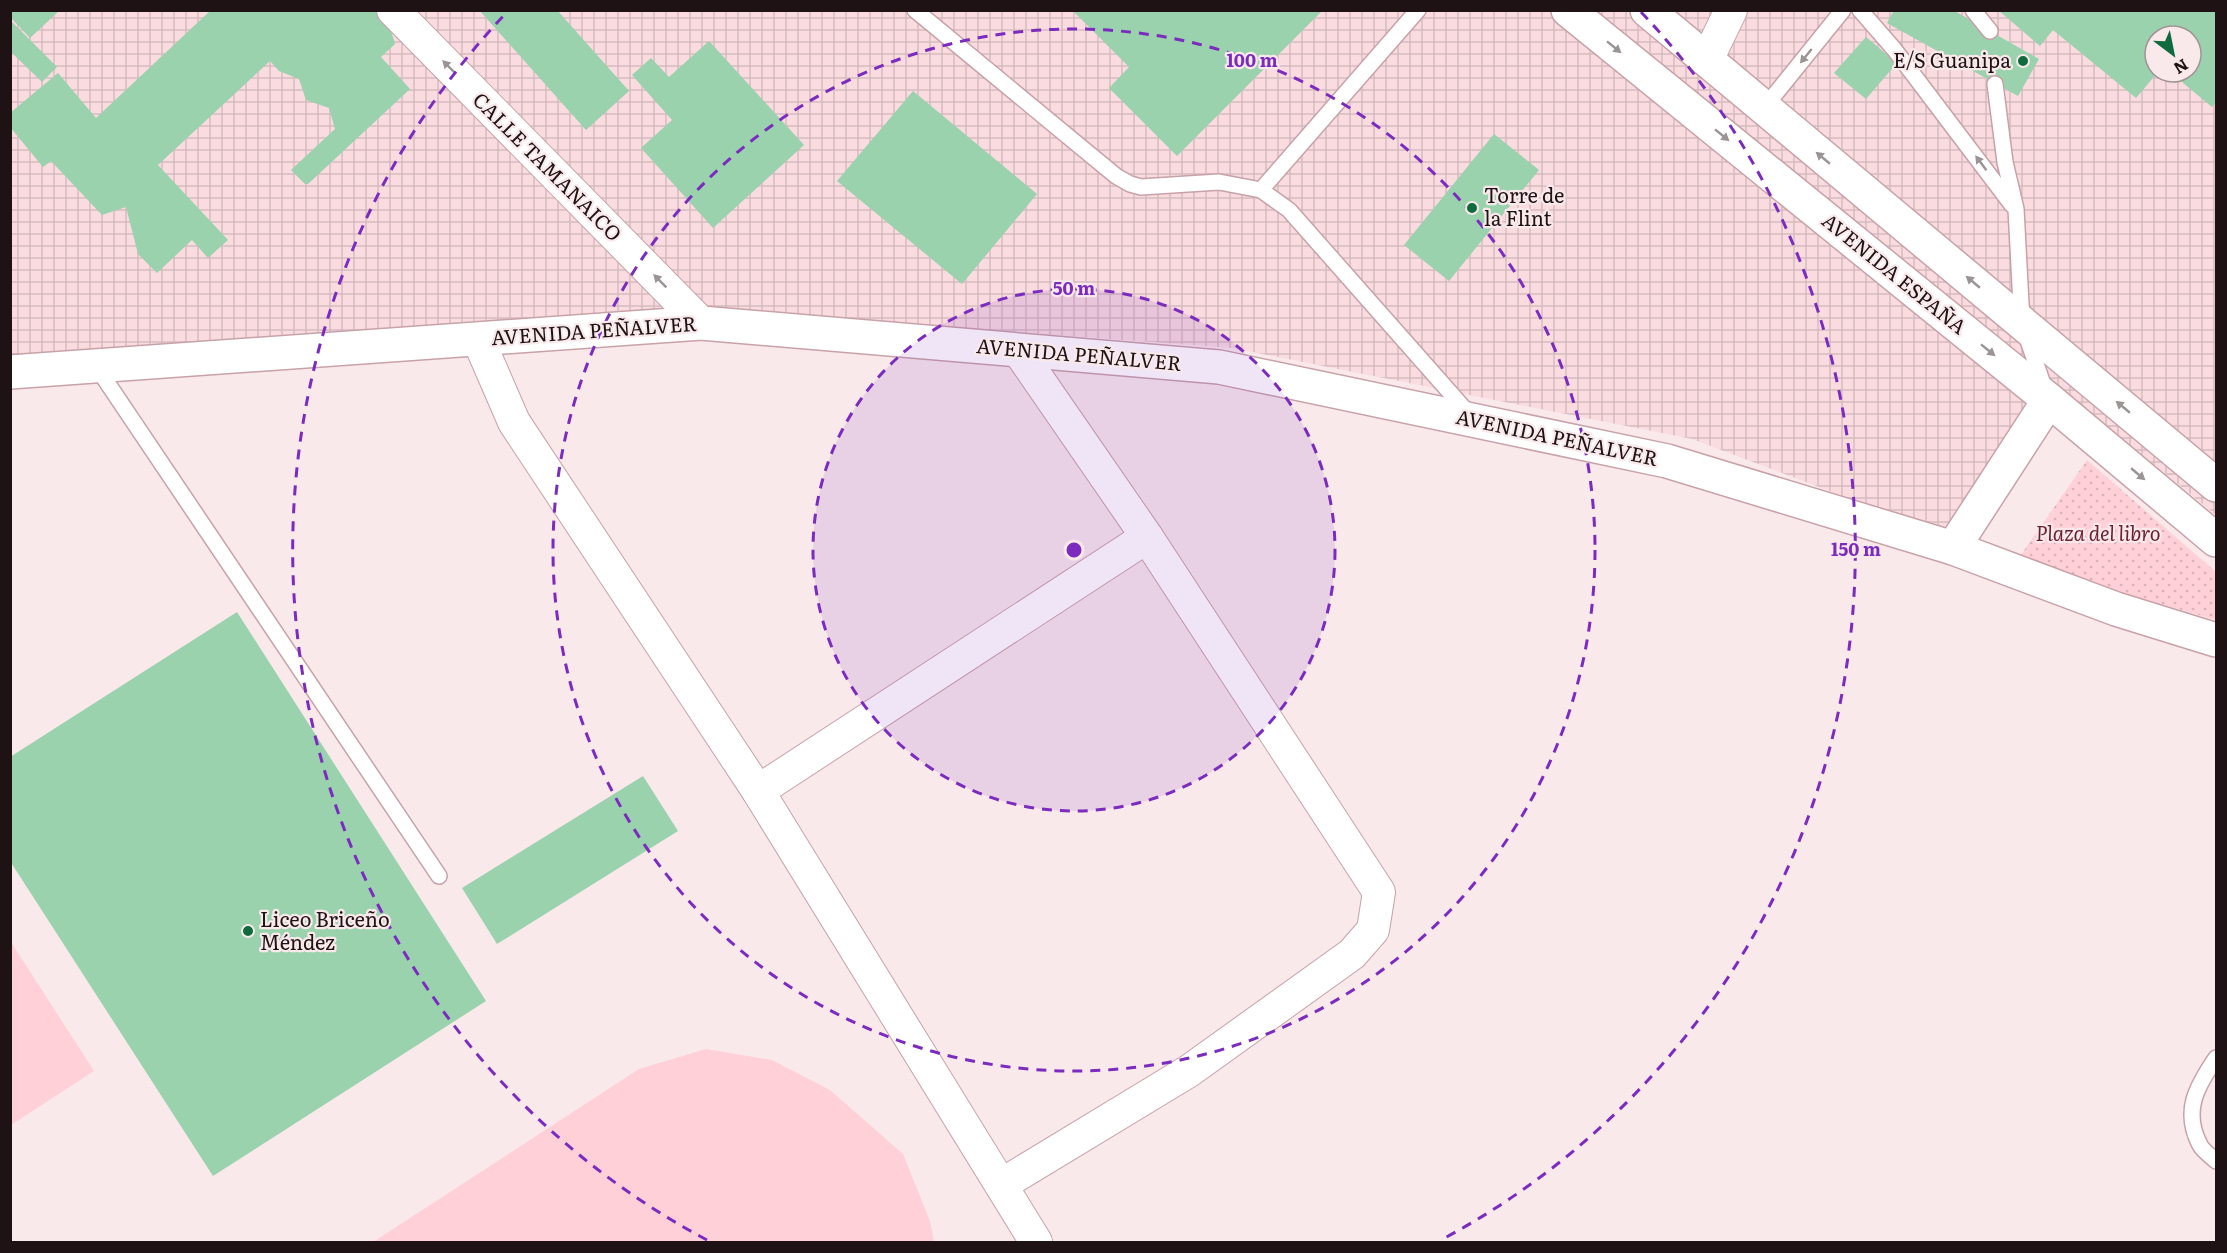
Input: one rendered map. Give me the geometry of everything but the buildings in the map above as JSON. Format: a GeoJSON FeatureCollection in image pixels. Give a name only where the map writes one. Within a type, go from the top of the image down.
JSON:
{"type":"FeatureCollection","features":[{"type":"Feature","properties":{"kind":"main road","name":"AVENIDA ESPAÑA"},"geometry":{"type":"LineString","coordinates":[[1569,10],[2049,400],[2217,540]]}},
{"type":"Feature","properties":{"kind":"main road"},"geometry":{"type":"LineString","coordinates":[[1647,10],[2217,485]]}},
{"type":"Feature","properties":{"kind":"main road","name":"AVENIDA PEÑALVER"},"geometry":{"type":"LineString","coordinates":[[10,372],[701,323],[1219,367],[1667,461],[1953,548],[2116,609]]}},
{"type":"Feature","properties":{"kind":"main road"},"geometry":{"type":"LineString","coordinates":[[1953,548],[2049,400]]}},
{"type":"Feature","properties":{"kind":"main road"},"geometry":{"type":"LineString","coordinates":[[2116,609],[2217,640]]}},
{"type":"Feature","properties":{"kind":"main road"},"geometry":{"type":"LineString","coordinates":[[2116,609],[2217,656]]}},
{"type":"Feature","properties":{"kind":"street","name":"CALLE TAMANAICO"},"geometry":{"type":"LineString","coordinates":[[393,10],[701,323]]}},
{"type":"Feature","properties":{"kind":"street"},"geometry":{"type":"LineString","coordinates":[[1707,60],[1731,10]]}},
{"type":"Feature","properties":{"kind":"street"},"geometry":{"type":"LineString","coordinates":[[478,339],[514,422],[758,791],[1036,1242]]}},
{"type":"Feature","properties":{"kind":"street"},"geometry":{"type":"LineString","coordinates":[[1000,1185],[1189,1071],[1352,954],[1373,930],[1379,892],[1147,537],[1018,350]]}},
{"type":"Feature","properties":{"kind":"street"},"geometry":{"type":"LineString","coordinates":[[758,791],[1147,537]]}},
{"type":"Feature","properties":{"kind":"lane"},"geometry":{"type":"LineString","coordinates":[[915,10],[1116,176],[1130,184],[1142,187],[1219,182],[1261,190],[1289,210],[1475,420]]}},
{"type":"Feature","properties":{"kind":"lane"},"geometry":{"type":"LineString","coordinates":[[1261,190],[1418,10]]}},
{"type":"Feature","properties":{"kind":"lane"},"geometry":{"type":"LineString","coordinates":[[1764,108],[1843,10]]}},
{"type":"Feature","properties":{"kind":"lane"},"geometry":{"type":"LineString","coordinates":[[1860,10],[1894,49],[2016,210]]}},
{"type":"Feature","properties":{"kind":"lane"},"geometry":{"type":"LineString","coordinates":[[1973,10],[1990,31]]}},
{"type":"Feature","properties":{"kind":"lane"},"geometry":{"type":"LineString","coordinates":[[1995,84],[2005,162],[2016,210],[2022,323],[2049,400]]}},
{"type":"Feature","properties":{"kind":"lane"},"geometry":{"type":"LineString","coordinates":[[96,366],[440,876]]}},
{"type":"Feature","properties":{"kind":"lane"},"geometry":{"type":"LineString","coordinates":[[2217,1058],[2202,1079],[2190,1112],[2200,1146],[2217,1161]]}},
{"type":"Feature","properties":{"kind":"shaded area"},"geometry":{"type":"Polygon","coordinates":[[[11,11],[2216,11],[2216,515],[2053,382],[1949,536],[1692,439],[1232,348],[720,310],[11,364],[11,11]]]}},
{"type":"Feature","properties":{"kind":"green space","name":"Plaza del libro"},"geometry":{"type":"Polygon","coordinates":[[[2087,460],[2216,572],[2216,620],[2016,562],[2087,460]]]}},
{"type":"Feature","properties":{"kind":"green space"},"geometry":{"type":"Polygon","coordinates":[[[11,942],[94,1071],[10,1125],[11,942]]]}},
{"type":"Feature","properties":{"kind":"green space"},"geometry":{"type":"Polygon","coordinates":[[[706,1049],[772,1060],[830,1090],[903,1154],[930,1221],[934,1242],[373,1242],[639,1069],[706,1049]]]}},
{"type":"Feature","properties":{"kind":"place","name":"E/S Guanipa"},"geometry":{"type":"Point","coordinates":[2023,61]}},
{"type":"Feature","properties":{"kind":"place","name":"Torre de la Flint"},"geometry":{"type":"Point","coordinates":[1472,208]}},
{"type":"Feature","properties":{"kind":"place","name":"Liceo Briceño Méndez"},"geometry":{"type":"Point","coordinates":[248,931]}}]}
